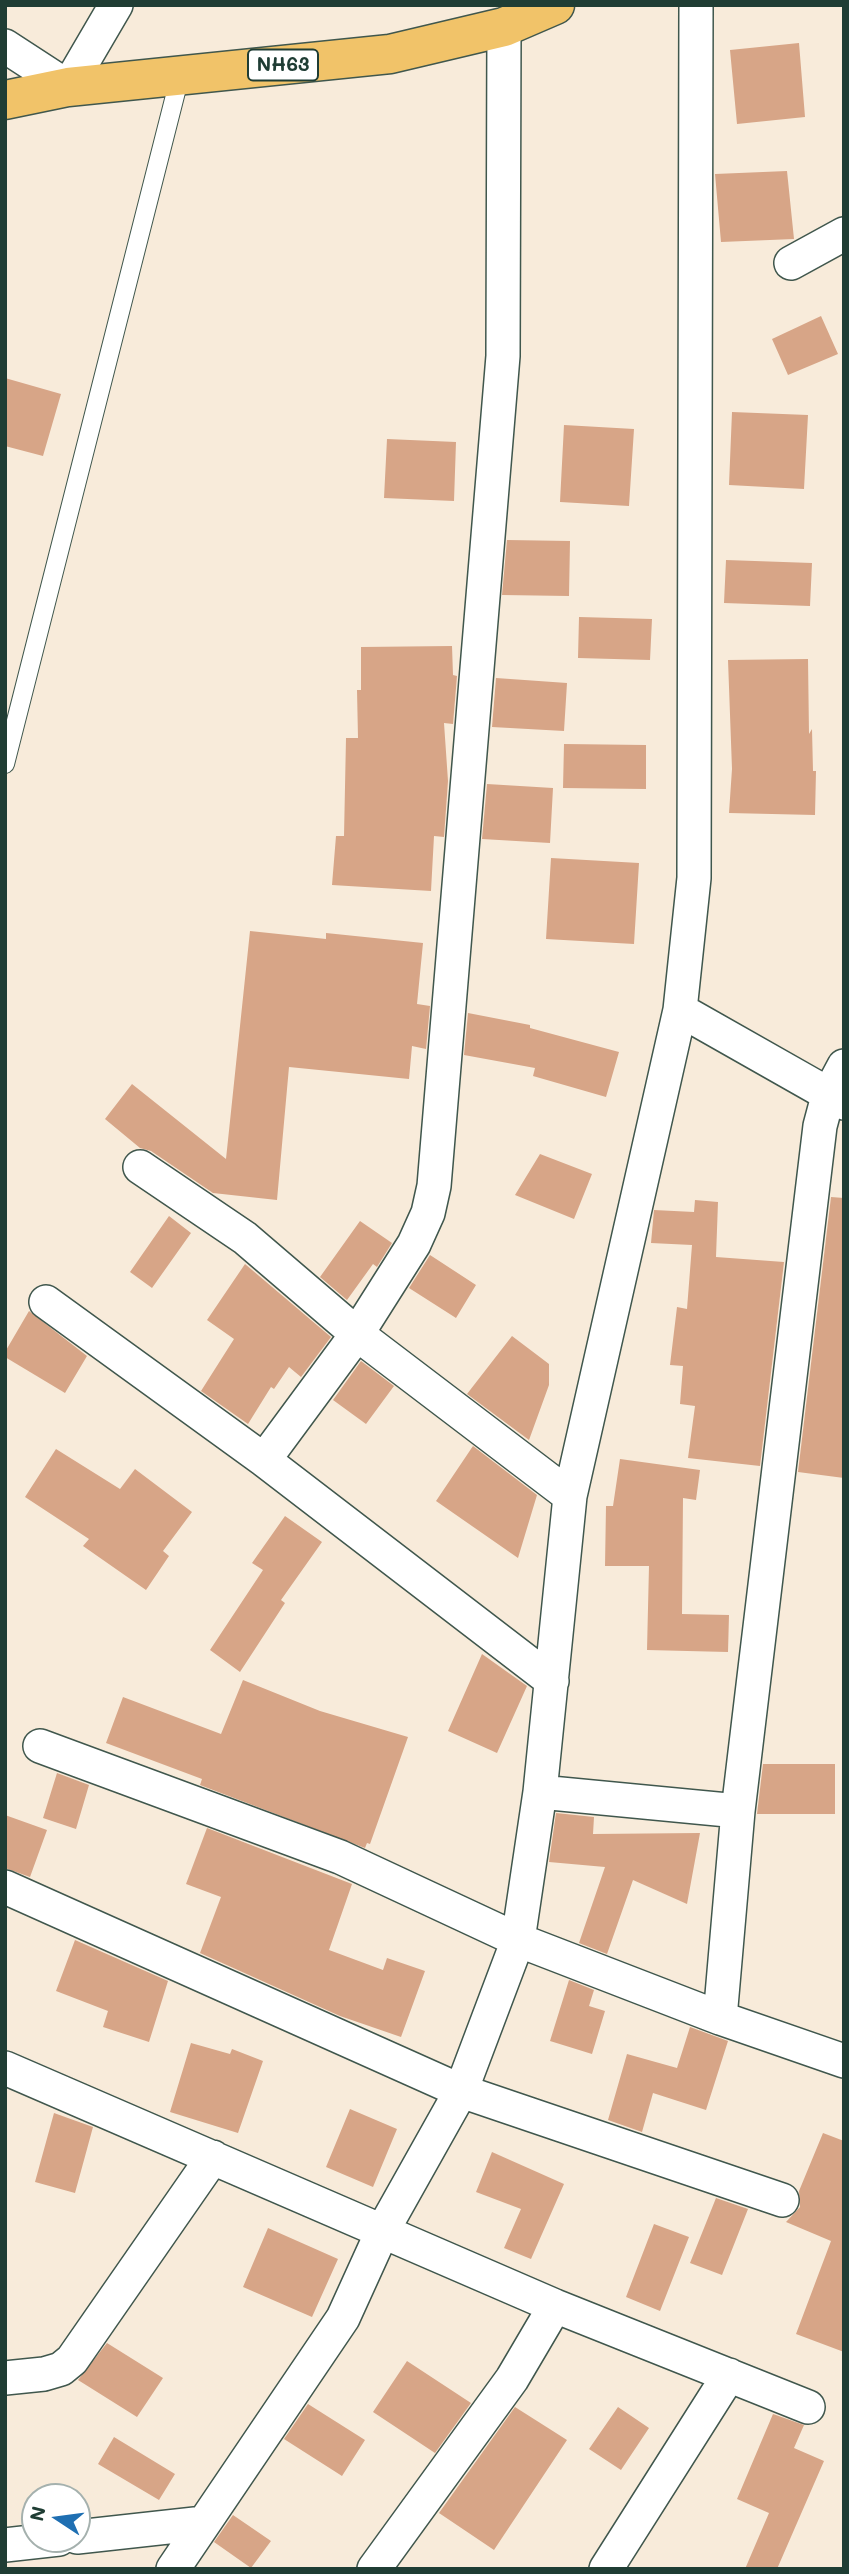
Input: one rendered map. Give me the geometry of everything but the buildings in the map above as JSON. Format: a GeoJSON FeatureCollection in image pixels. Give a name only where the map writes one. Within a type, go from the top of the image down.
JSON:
{"type":"FeatureCollection","features":[{"type":"Feature","properties":{"kind":"highway","name":"NH63"},"geometry":{"type":"LineString","coordinates":[[5,100],[68,87],[390,54],[504,27],[555,5]]}},
{"type":"Feature","properties":{"kind":"street"},"geometry":{"type":"LineString","coordinates":[[5,46],[68,87],[116,5]]}},
{"type":"Feature","properties":{"kind":"street"},"geometry":{"type":"LineString","coordinates":[[173,2569],[343,2318],[383,2230],[461,2091],[519,1940],[540,1792],[570,1496],[680,1010],[694,878],[696,5]]}},
{"type":"Feature","properties":{"kind":"street"},"geometry":{"type":"LineString","coordinates":[[264,1461],[357,1334],[422,1228],[433,1186],[503,356],[504,27]]}},
{"type":"Feature","properties":{"kind":"street"},"geometry":{"type":"LineString","coordinates":[[791,263],[844,234]]}},
{"type":"Feature","properties":{"kind":"street"},"geometry":{"type":"LineString","coordinates":[[680,1010],[836,1100]]}},
{"type":"Feature","properties":{"kind":"street"},"geometry":{"type":"LineString","coordinates":[[720,2018],[738,1811],[820,1126],[836,1100],[844,1066]]}},
{"type":"Feature","properties":{"kind":"street"},"geometry":{"type":"LineString","coordinates":[[140,1167],[245,1238],[357,1334],[570,1496]]}},
{"type":"Feature","properties":{"kind":"street"},"geometry":{"type":"LineString","coordinates":[[46,1302],[264,1461],[552,1681]]}},
{"type":"Feature","properties":{"kind":"street"},"geometry":{"type":"LineString","coordinates":[[40,1746],[340,1857],[519,1940],[720,2018],[844,2061]]}},
{"type":"Feature","properties":{"kind":"street"},"geometry":{"type":"LineString","coordinates":[[540,1792],[738,1811]]}},
{"type":"Feature","properties":{"kind":"street"},"geometry":{"type":"LineString","coordinates":[[5,1888],[461,2091],[782,2200]]}},
{"type":"Feature","properties":{"kind":"street"},"geometry":{"type":"LineString","coordinates":[[5,2068],[555,2306],[808,2407]]}},
{"type":"Feature","properties":{"kind":"street"},"geometry":{"type":"LineString","coordinates":[[5,2378],[44,2374],[61,2369],[72,2361],[213,2157]]}},
{"type":"Feature","properties":{"kind":"street"},"geometry":{"type":"LineString","coordinates":[[374,2569],[512,2379],[555,2306]]}},
{"type":"Feature","properties":{"kind":"street"},"geometry":{"type":"LineString","coordinates":[[606,2569],[729,2375]]}},
{"type":"Feature","properties":{"kind":"street"},"geometry":{"type":"LineString","coordinates":[[91,2536],[204,2524]]}},
{"type":"Feature","properties":{"kind":"lane"},"geometry":{"type":"LineString","coordinates":[[5,764],[180,76]]}}]}
